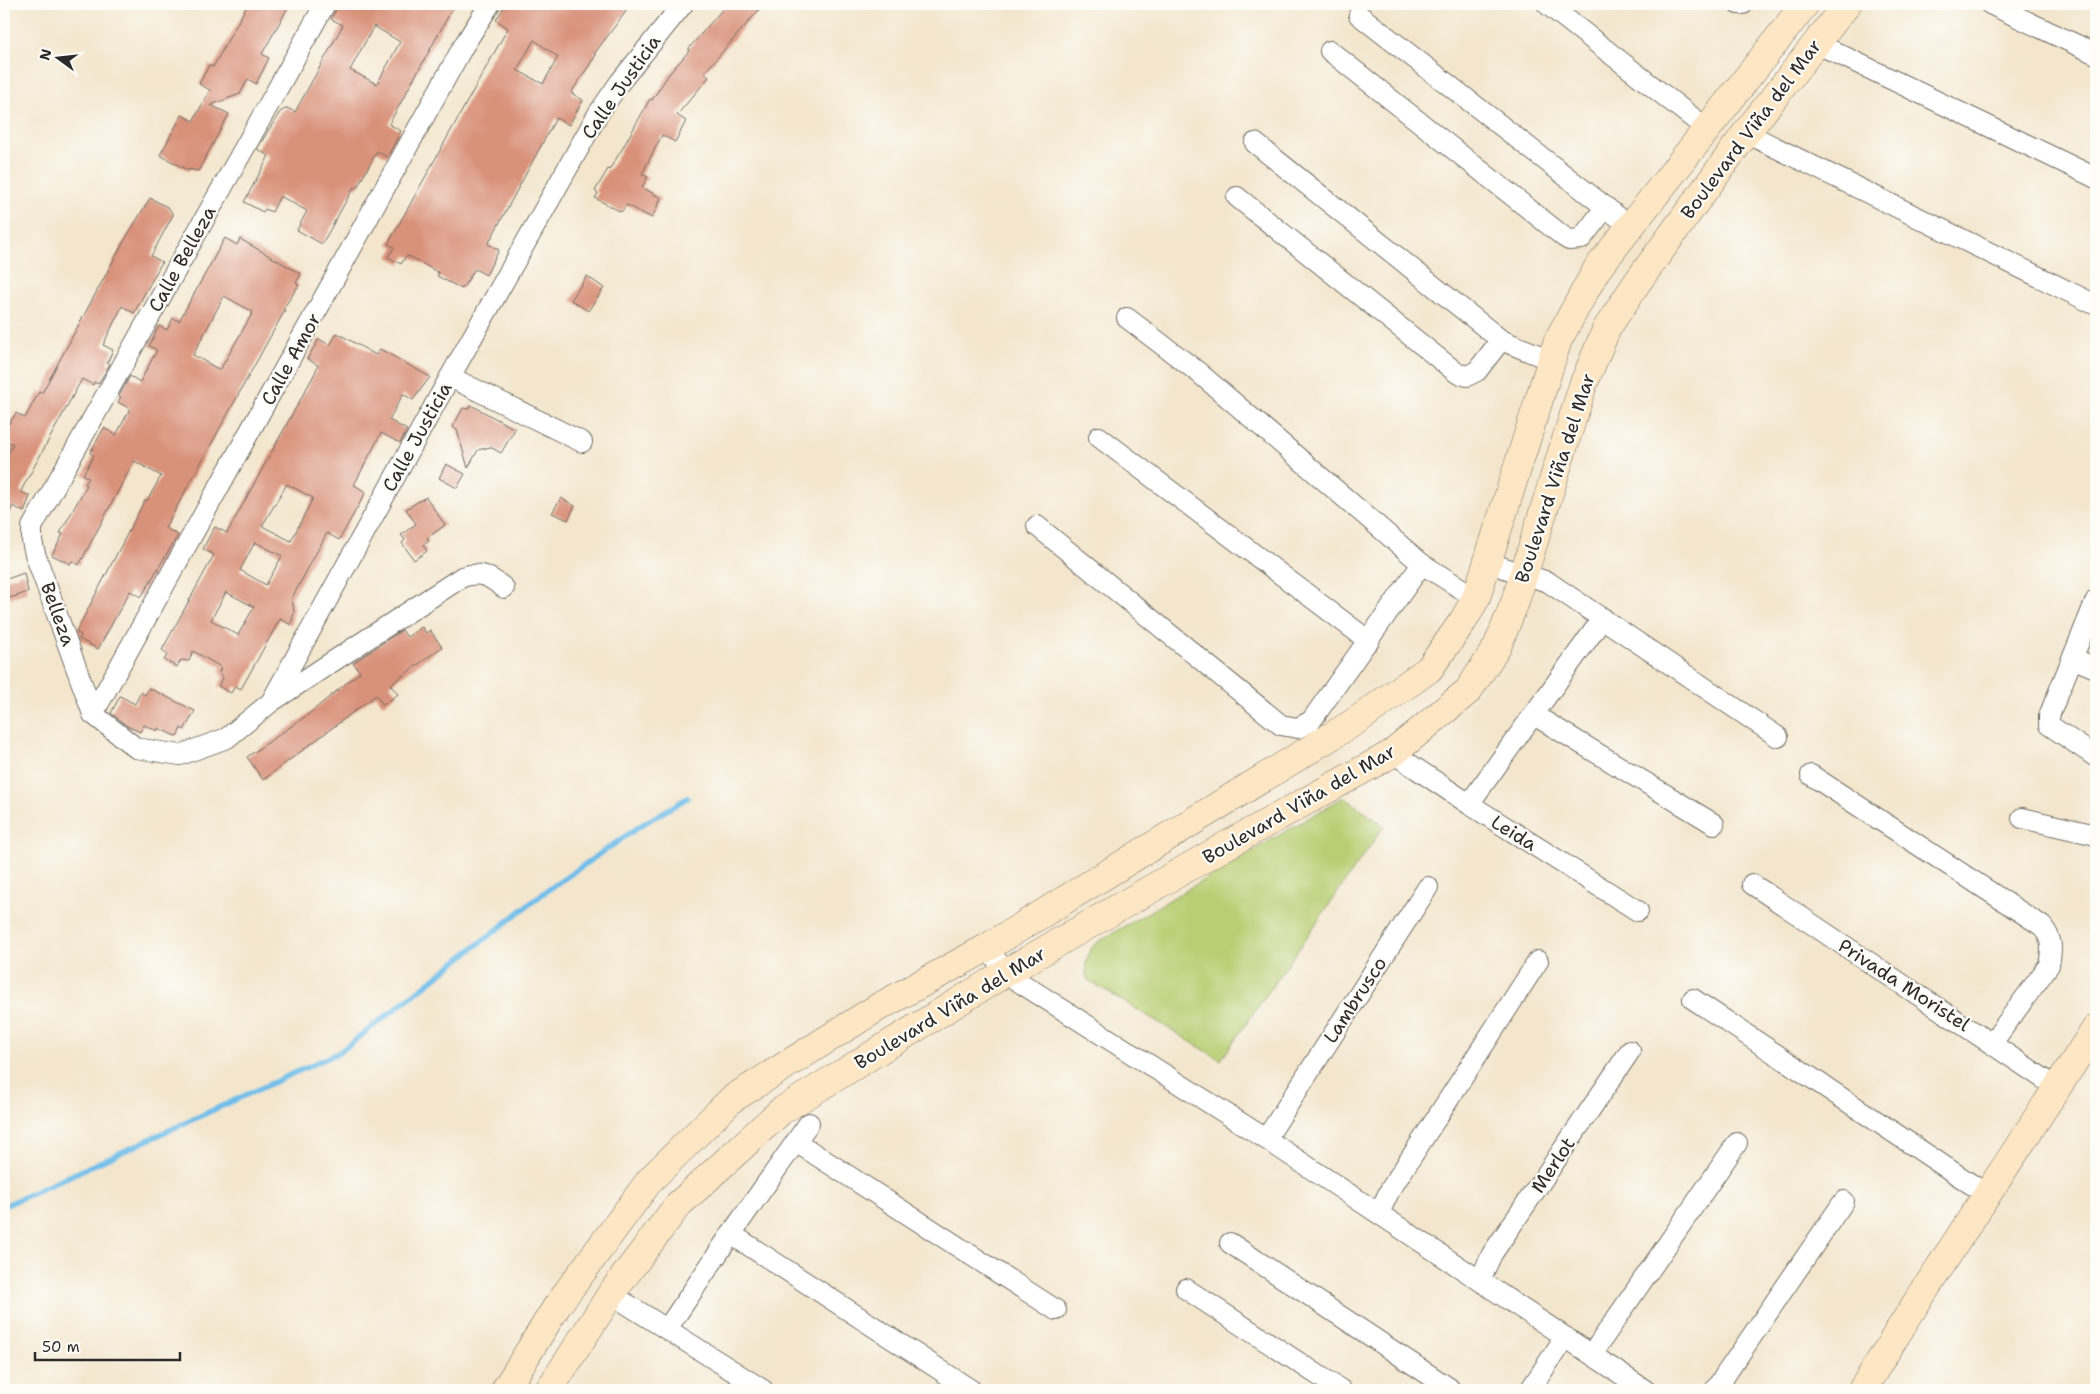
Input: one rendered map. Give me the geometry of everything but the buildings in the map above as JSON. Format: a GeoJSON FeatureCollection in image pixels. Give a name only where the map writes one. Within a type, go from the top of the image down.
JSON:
{"type":"FeatureCollection","features":[{"type":"Feature","properties":{"kind":"street","name":"Calle Belleza"},"geometry":{"type":"LineString","coordinates":[[39,514],[325,4]]}},
{"type":"Feature","properties":{"kind":"street","name":"Calle Amor"},"geometry":{"type":"LineString","coordinates":[[93,714],[459,53],[490,4]]}},
{"type":"Feature","properties":{"kind":"street","name":"Calle Justicia"},"geometry":{"type":"LineString","coordinates":[[93,714],[136,748],[180,755],[227,738],[271,702],[450,377],[598,114],[620,82],[683,4]]}},
{"type":"Feature","properties":{"kind":"street"},"geometry":{"type":"LineString","coordinates":[[1547,4],[1707,129]]}},
{"type":"Feature","properties":{"kind":"street"},"geometry":{"type":"LineString","coordinates":[[1738,4],[1743,4]]}},
{"type":"Feature","properties":{"kind":"street","name":"Boulevard Viña del Mar"},"geometry":{"type":"LineString","coordinates":[[505,1390],[557,1306],[650,1180],[732,1099],[877,1008],[988,947],[1356,721],[1429,669],[1463,622],[1476,598],[1489,563],[1558,340],[1574,307],[1597,269],[1805,4]]}},
{"type":"Feature","properties":{"kind":"street","name":"Boulevard Viña del Mar"},"geometry":{"type":"LineString","coordinates":[[549,1390],[612,1294],[678,1205],[781,1111],[1005,973],[1227,845],[1392,753],[1468,691],[1497,647],[1525,574],[1552,479],[1583,385],[1607,328],[1636,284],[1746,133],[1847,4]]}},
{"type":"Feature","properties":{"kind":"street"},"geometry":{"type":"LineString","coordinates":[[1990,4],[2096,54]]}},
{"type":"Feature","properties":{"kind":"street"},"geometry":{"type":"LineString","coordinates":[[1359,15],[1631,227]]}},
{"type":"Feature","properties":{"kind":"street"},"geometry":{"type":"LineString","coordinates":[[1816,43],[2096,178]]}},
{"type":"Feature","properties":{"kind":"street"},"geometry":{"type":"LineString","coordinates":[[1330,51],[1569,240],[1581,239],[1606,207]]}},
{"type":"Feature","properties":{"kind":"street"},"geometry":{"type":"LineString","coordinates":[[1746,133],[2096,305]]}},
{"type":"Feature","properties":{"kind":"street"},"geometry":{"type":"LineString","coordinates":[[1255,143],[1501,340],[1553,361]]}},
{"type":"Feature","properties":{"kind":"street"},"geometry":{"type":"LineString","coordinates":[[1237,196],[1457,373],[1467,376],[1477,371],[1501,340]]}},
{"type":"Feature","properties":{"kind":"street"},"geometry":{"type":"LineString","coordinates":[[1127,318],[1198,372],[1422,564],[1476,598]]}},
{"type":"Feature","properties":{"kind":"street"},"geometry":{"type":"LineString","coordinates":[[450,377],[582,442]]}},
{"type":"Feature","properties":{"kind":"street"},"geometry":{"type":"LineString","coordinates":[[1099,437],[1370,641]]}},
{"type":"Feature","properties":{"kind":"street","name":"Belleza"},"geometry":{"type":"LineString","coordinates":[[39,514],[32,527],[32,541],[93,714]]}},
{"type":"Feature","properties":{"kind":"street"},"geometry":{"type":"LineString","coordinates":[[1037,526],[1281,725],[1298,728],[1311,721],[1370,641],[1422,564]]}},
{"type":"Feature","properties":{"kind":"street"},"geometry":{"type":"LineString","coordinates":[[1489,563],[1548,582],[1778,738]]}},
{"type":"Feature","properties":{"kind":"street"},"geometry":{"type":"LineString","coordinates":[[271,702],[462,576],[474,573],[486,574],[504,588]]}},
{"type":"Feature","properties":{"kind":"street"},"geometry":{"type":"LineString","coordinates":[[2096,600],[2049,716],[2049,726],[2096,757]]}},
{"type":"Feature","properties":{"kind":"street"},"geometry":{"type":"LineString","coordinates":[[1468,804],[1603,618]]}},
{"type":"Feature","properties":{"kind":"street"},"geometry":{"type":"LineString","coordinates":[[2072,658],[2096,668]]}},
{"type":"Feature","properties":{"kind":"street"},"geometry":{"type":"LineString","coordinates":[[1534,714],[1714,824]]}},
{"type":"Feature","properties":{"kind":"street","name":"Leida"},"geometry":{"type":"LineString","coordinates":[[1392,753],[1468,804],[1638,911]]}},
{"type":"Feature","properties":{"kind":"street"},"geometry":{"type":"LineString","coordinates":[[1811,776],[2042,926],[2051,937],[2049,965],[1992,1043]]}},
{"type":"Feature","properties":{"kind":"street"},"geometry":{"type":"LineString","coordinates":[[2022,818],[2096,835]]}},
{"type":"Feature","properties":{"kind":"street","name":"Privada Moristel"},"geometry":{"type":"LineString","coordinates":[[1752,884],[2056,1087]]}},
{"type":"Feature","properties":{"kind":"street","name":"Lambrusco"},"geometry":{"type":"LineString","coordinates":[[1266,1139],[1428,887]]}},
{"type":"Feature","properties":{"kind":"street"},"geometry":{"type":"LineString","coordinates":[[988,947],[1005,973],[1266,1139],[1645,1390]]}},
{"type":"Feature","properties":{"kind":"street"},"geometry":{"type":"LineString","coordinates":[[1379,1214],[1390,1190],[1538,961]]}},
{"type":"Feature","properties":{"kind":"street"},"geometry":{"type":"LineString","coordinates":[[1693,999],[1986,1194]]}},
{"type":"Feature","properties":{"kind":"street"},"geometry":{"type":"LineString","coordinates":[[1862,1390],[1986,1194],[2096,1028]]}},
{"type":"Feature","properties":{"kind":"street","name":"Merlot"},"geometry":{"type":"LineString","coordinates":[[1480,1280],[1492,1254],[1630,1051]]}},
{"type":"Feature","properties":{"kind":"street"},"geometry":{"type":"LineString","coordinates":[[667,1329],[731,1234],[810,1123]]}},
{"type":"Feature","properties":{"kind":"street"},"geometry":{"type":"LineString","coordinates":[[796,1142],[1056,1310]]}},
{"type":"Feature","properties":{"kind":"street"},"geometry":{"type":"LineString","coordinates":[[1592,1354],[1737,1143]]}},
{"type":"Feature","properties":{"kind":"street"},"geometry":{"type":"LineString","coordinates":[[1715,1390],[1844,1201]]}},
{"type":"Feature","properties":{"kind":"street"},"geometry":{"type":"LineString","coordinates":[[731,1234],[971,1390]]}},
{"type":"Feature","properties":{"kind":"street"},"geometry":{"type":"LineString","coordinates":[[1230,1243],[1449,1388],[1449,1390]]}},
{"type":"Feature","properties":{"kind":"street"},"geometry":{"type":"LineString","coordinates":[[1186,1289],[1341,1390]]}},
{"type":"Feature","properties":{"kind":"street"},"geometry":{"type":"LineString","coordinates":[[612,1294],[763,1390]]}},
{"type":"Feature","properties":{"kind":"street"},"geometry":{"type":"LineString","coordinates":[[1530,1390],[1565,1337]]}},
{"type":"Feature","properties":{"kind":"green space"},"geometry":{"type":"Polygon","coordinates":[[[1344,797],[1384,826],[1221,1060],[1088,980],[1087,960],[1090,951],[1096,943],[1344,797]]]}},
{"type":"Feature","properties":{"kind":"waterway"},"geometry":{"type":"LineString","coordinates":[[4,1206],[340,1052],[545,892],[643,824],[687,798]]}}]}
